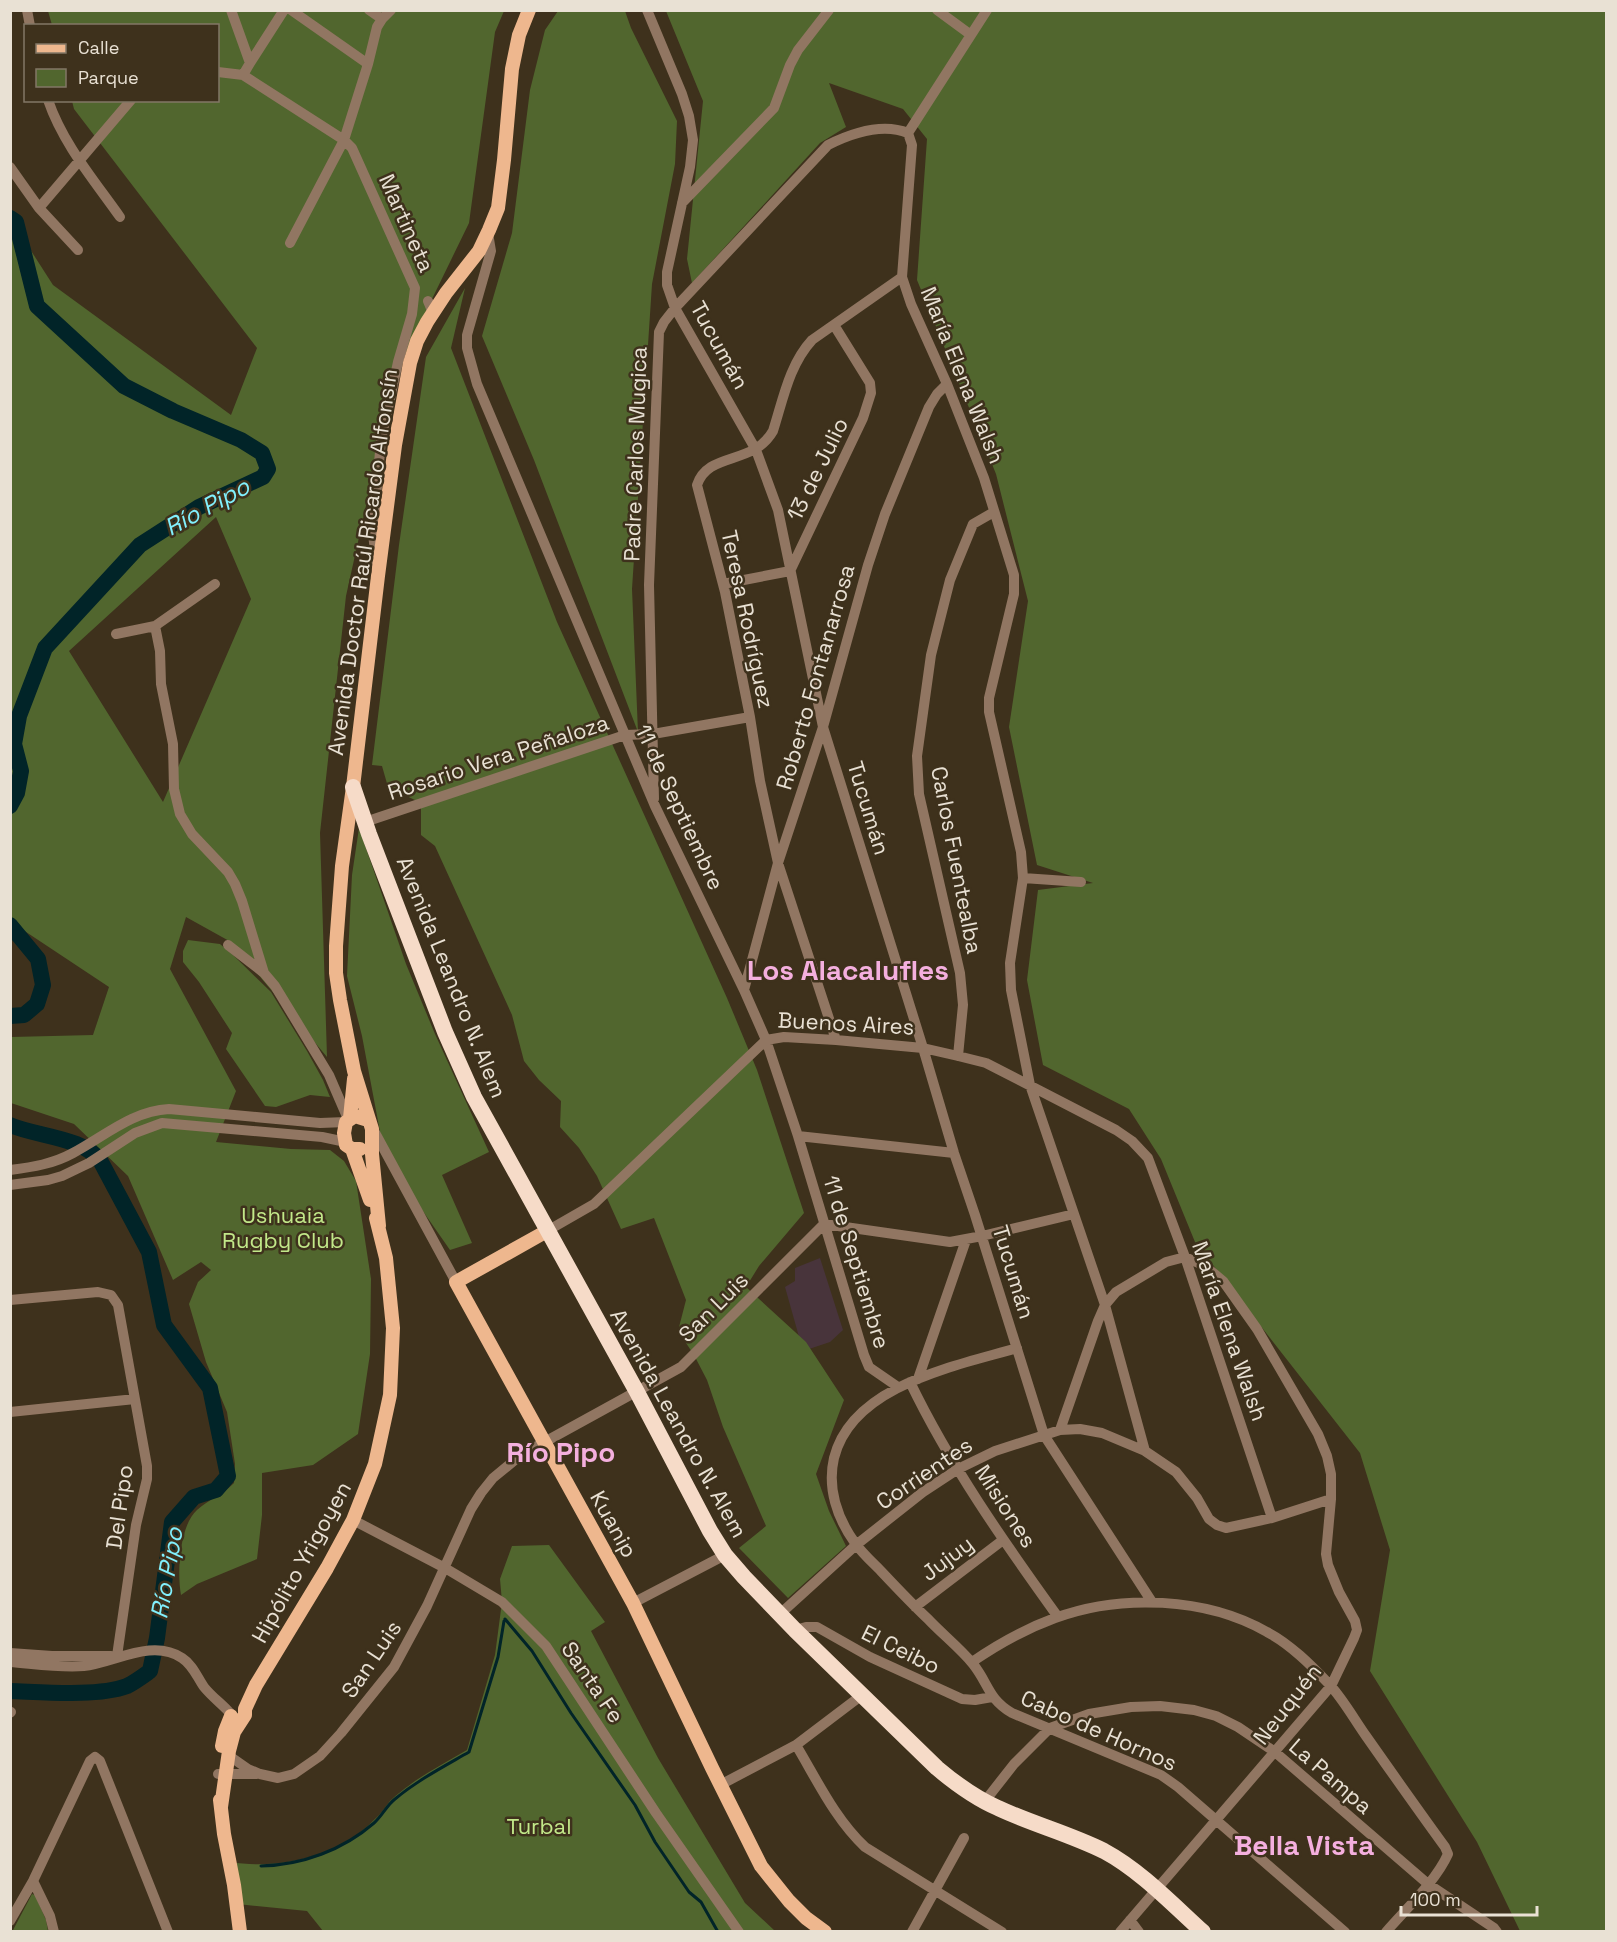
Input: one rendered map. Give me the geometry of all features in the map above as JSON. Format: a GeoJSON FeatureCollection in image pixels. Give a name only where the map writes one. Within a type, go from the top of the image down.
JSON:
{"type":"FeatureCollection","features":[{"type":"Feature","properties":{"kind":"highway","name":"Avenida Leandro N. Alem"},"geometry":{"type":"LineString","coordinates":[[353,787],[459,1066],[474,1097],[637,1392],[692,1500],[725,1555],[795,1630],[954,1783],[1010,1813],[1102,1851],[1125,1865],[1203,1932]]}},
{"type":"Feature","properties":{"kind":"main road","name":"Avenida Doctor Raúl Ricardo Alfonsín"},"geometry":{"type":"LineString","coordinates":[[353,787],[395,445],[406,381],[417,341],[431,307],[479,251],[498,208],[512,69],[519,36],[530,10]]}},
{"type":"Feature","properties":{"kind":"main road"},"geometry":{"type":"LineString","coordinates":[[353,787],[342,866],[336,973],[354,1071],[370,1124],[371,1143],[362,1149],[349,1147],[344,1133],[348,1120],[354,1071]]}},
{"type":"Feature","properties":{"kind":"main road"},"geometry":{"type":"LineString","coordinates":[[348,1120],[360,1116],[370,1124]]}},
{"type":"Feature","properties":{"kind":"main road","name":"Hipólito Yrigoyen"},"geometry":{"type":"LineString","coordinates":[[240,1932],[221,1807],[222,1774],[219,1757],[225,1731],[236,1711],[267,1668],[353,1520],[375,1464],[390,1395],[392,1364],[390,1291],[379,1226],[371,1143]]}},
{"type":"Feature","properties":{"kind":"main road","name":"Hipólito Yrigoyen"},"geometry":{"type":"LineString","coordinates":[[349,1147],[379,1226]]}},
{"type":"Feature","properties":{"kind":"main road","name":"Buenos Aires"},"geometry":{"type":"LineString","coordinates":[[456,1282],[547,1231]]}},
{"type":"Feature","properties":{"kind":"main road","name":"Kuanip"},"geometry":{"type":"LineString","coordinates":[[456,1282],[633,1603],[761,1866],[772,1882],[806,1918],[825,1932]]}},
{"type":"Feature","properties":{"kind":"main road","name":"Hipólito Yrigoyen"},"geometry":{"type":"LineString","coordinates":[[222,1774],[234,1732],[236,1711]]}},
{"type":"Feature","properties":{"kind":"street"},"geometry":{"type":"LineString","coordinates":[[231,10],[250,63]]}},
{"type":"Feature","properties":{"kind":"street"},"geometry":{"type":"LineString","coordinates":[[243,75],[284,10]]}},
{"type":"Feature","properties":{"kind":"street"},"geometry":{"type":"LineString","coordinates":[[291,10],[368,64]]}},
{"type":"Feature","properties":{"kind":"street"},"geometry":{"type":"LineString","coordinates":[[369,10],[382,19]]}},
{"type":"Feature","properties":{"kind":"street"},"geometry":{"type":"LineString","coordinates":[[290,243],[344,140],[377,27],[391,10]]}},
{"type":"Feature","properties":{"kind":"street","name":"Tucumán"},"geometry":{"type":"LineString","coordinates":[[647,10],[689,116],[693,140],[690,167],[667,272],[667,285],[675,309],[756,450],[778,510],[823,728],[1044,1435],[1152,1602]]}},
{"type":"Feature","properties":{"kind":"street"},"geometry":{"type":"LineString","coordinates":[[682,203],[774,108],[798,50],[828,10]]}},
{"type":"Feature","properties":{"kind":"street"},"geometry":{"type":"LineString","coordinates":[[937,10],[971,34]]}},
{"type":"Feature","properties":{"kind":"street"},"geometry":{"type":"LineString","coordinates":[[908,133],[987,10]]}},
{"type":"Feature","properties":{"kind":"street","name":"Martineta"},"geometry":{"type":"LineString","coordinates":[[219,72],[243,75],[344,140],[352,148],[415,288],[412,314],[398,362],[381,440],[373,532],[378,576]]}},
{"type":"Feature","properties":{"kind":"street"},"geometry":{"type":"LineString","coordinates":[[49,102],[55,120],[80,161],[120,217]]}},
{"type":"Feature","properties":{"kind":"street"},"geometry":{"type":"LineString","coordinates":[[39,208],[129,102]]}},
{"type":"Feature","properties":{"kind":"street","name":"Padre Carlos Mugica"},"geometry":{"type":"LineString","coordinates":[[655,806],[650,546],[659,332],[675,309],[828,145],[843,137],[886,128],[908,133]]}},
{"type":"Feature","properties":{"kind":"street","name":"María Elena Walsh"},"geometry":{"type":"LineString","coordinates":[[908,133],[912,145],[902,277],[911,304],[947,384],[984,478],[1014,575],[1014,594],[988,698],[989,712],[1021,852],[1023,878]]}},
{"type":"Feature","properties":{"kind":"street"},"geometry":{"type":"LineString","coordinates":[[10,167],[39,208],[78,250]]}},
{"type":"Feature","properties":{"kind":"street","name":"11 de Septiembre"},"geometry":{"type":"LineString","coordinates":[[488,233],[491,251],[467,335],[467,348],[477,384],[655,806],[766,1040],[869,1367],[898,1387]]}},
{"type":"Feature","properties":{"kind":"street"},"geometry":{"type":"LineString","coordinates":[[756,450],[768,440],[773,431],[794,367],[803,350],[812,340],[902,277]]}},
{"type":"Feature","properties":{"kind":"street","name":"13 de Julio"},"geometry":{"type":"LineString","coordinates":[[790,571],[863,418],[872,393],[870,383],[834,325]]}},
{"type":"Feature","properties":{"kind":"street","name":"Roberto Fontanarrosa"},"geometry":{"type":"LineString","coordinates":[[744,990],[778,863],[823,728],[868,565],[885,514],[929,407],[936,394],[947,384]]}},
{"type":"Feature","properties":{"kind":"street","name":"Teresa Rodríguez"},"geometry":{"type":"LineString","coordinates":[[756,450],[709,467],[700,475],[697,485],[723,584],[750,717],[760,781],[778,863],[836,1040]]}},
{"type":"Feature","properties":{"kind":"street","name":"Carlos Fuentealba"},"geometry":{"type":"LineString","coordinates":[[958,1056],[963,1005],[960,973],[919,794],[916,756],[931,655],[950,580],[973,524],[994,512]]}},
{"type":"Feature","properties":{"kind":"street"},"geometry":{"type":"LineString","coordinates":[[723,584],[790,571]]}},
{"type":"Feature","properties":{"kind":"street"},"geometry":{"type":"LineString","coordinates":[[116,634],[155,626],[215,584]]}},
{"type":"Feature","properties":{"kind":"street"},"geometry":{"type":"LineString","coordinates":[[155,626],[160,651],[161,684],[173,744],[174,789],[180,814],[192,834],[228,872],[235,884],[264,974]]}},
{"type":"Feature","properties":{"kind":"street","name":"Rosario Vera Peñaloza"},"geometry":{"type":"LineString","coordinates":[[365,822],[625,735],[653,734],[750,717]]}},
{"type":"Feature","properties":{"kind":"street"},"geometry":{"type":"LineString","coordinates":[[1081,882],[1023,878],[1010,963],[1010,981],[1030,1086],[1105,1305],[1145,1451]]}},
{"type":"Feature","properties":{"kind":"street"},"geometry":{"type":"LineString","coordinates":[[10,1170],[44,1165],[73,1153],[136,1116],[158,1110],[320,1123],[348,1120],[329,1075],[275,986],[264,974],[228,945]]}},
{"type":"Feature","properties":{"kind":"street","name":"Buenos Aires"},"geometry":{"type":"LineString","coordinates":[[547,1231],[594,1204],[766,1040],[784,1037],[923,1048],[986,1063],[1116,1130],[1132,1141],[1148,1158]]}},
{"type":"Feature","properties":{"kind":"street"},"geometry":{"type":"LineString","coordinates":[[10,1185],[62,1176],[89,1163],[135,1133],[162,1123],[322,1137],[341,1141],[349,1147]]}},
{"type":"Feature","properties":{"kind":"street","name":"Kuanip"},"geometry":{"type":"LineString","coordinates":[[370,1124],[456,1282]]}},
{"type":"Feature","properties":{"kind":"street"},"geometry":{"type":"LineString","coordinates":[[798,1136],[954,1153]]}},
{"type":"Feature","properties":{"kind":"street","name":"María Elena Walsh"},"geometry":{"type":"LineString","coordinates":[[1148,1158],[1185,1257],[1272,1518]]}},
{"type":"Feature","properties":{"kind":"street"},"geometry":{"type":"LineString","coordinates":[[824,1224],[950,1242],[1074,1214]]}},
{"type":"Feature","properties":{"kind":"street","name":"San Luis"},"geometry":{"type":"LineString","coordinates":[[228,1755],[248,1769],[279,1778],[294,1774],[331,1745],[394,1667],[427,1606],[481,1492],[504,1468],[543,1443],[681,1367],[824,1224]]}},
{"type":"Feature","properties":{"kind":"street"},"geometry":{"type":"LineString","coordinates":[[914,1381],[966,1240]]}},
{"type":"Feature","properties":{"kind":"street"},"geometry":{"type":"LineString","coordinates":[[1060,1430],[1105,1305],[1116,1292],[1166,1262],[1185,1257]]}},
{"type":"Feature","properties":{"kind":"street","name":"Neuquén"},"geometry":{"type":"LineString","coordinates":[[1120,1932],[1331,1686],[1357,1630],[1355,1621],[1339,1592],[1328,1565],[1326,1554],[1331,1474],[1318,1434],[1257,1329],[1223,1281],[1205,1266],[1185,1257]]}},
{"type":"Feature","properties":{"kind":"street","name":"Del Pipo"},"geometry":{"type":"LineString","coordinates":[[10,1300],[98,1292],[111,1295],[118,1305],[147,1466],[147,1479],[136,1525],[117,1656]]}},
{"type":"Feature","properties":{"kind":"street","name":"Cabo de Hornos"},"geometry":{"type":"LineString","coordinates":[[1017,1348],[898,1387],[865,1409],[851,1423],[836,1451],[831,1470],[831,1485],[836,1506],[844,1524],[856,1545],[972,1662],[992,1697],[1000,1706],[1161,1775],[1178,1786],[1345,1932]]}},
{"type":"Feature","properties":{"kind":"street","name":"Misiones"},"geometry":{"type":"LineString","coordinates":[[914,1381],[958,1469],[1003,1540],[1058,1617]]}},
{"type":"Feature","properties":{"kind":"street"},"geometry":{"type":"LineString","coordinates":[[10,1412],[135,1399]]}},
{"type":"Feature","properties":{"kind":"street","name":"Corrientes"},"geometry":{"type":"LineString","coordinates":[[780,1614],[856,1545],[923,1492],[958,1469],[995,1451],[1060,1430],[1080,1429],[1102,1433],[1145,1451],[1176,1472],[1197,1498],[1209,1519],[1217,1525],[1226,1528],[1272,1518]]}},
{"type":"Feature","properties":{"kind":"street"},"geometry":{"type":"LineString","coordinates":[[1272,1518],[1331,1499]]}},
{"type":"Feature","properties":{"kind":"street","name":"Santa Fe"},"geometry":{"type":"LineString","coordinates":[[353,1520],[445,1568],[502,1602],[546,1646],[739,1932]]}},
{"type":"Feature","properties":{"kind":"street","name":"Jujuy"},"geometry":{"type":"LineString","coordinates":[[915,1607],[1003,1540]]}},
{"type":"Feature","properties":{"kind":"street"},"geometry":{"type":"LineString","coordinates":[[633,1603],[725,1555]]}},
{"type":"Feature","properties":{"kind":"street"},"geometry":{"type":"LineString","coordinates":[[972,1662],[1001,1642],[1058,1617],[1092,1608],[1152,1602],[1184,1605],[1217,1612],[1245,1621],[1268,1632],[1301,1657],[1331,1686],[1448,1854],[1428,1884],[1386,1932]]}},
{"type":"Feature","properties":{"kind":"street","name":"El Ceibo"},"geometry":{"type":"LineString","coordinates":[[795,1630],[817,1627],[870,1658],[962,1699],[975,1700],[992,1697]]}},
{"type":"Feature","properties":{"kind":"street"},"geometry":{"type":"LineString","coordinates":[[10,1653],[52,1656],[117,1656],[153,1651],[170,1654],[183,1659],[211,1695],[236,1711]]}},
{"type":"Feature","properties":{"kind":"street"},"geometry":{"type":"LineString","coordinates":[[10,1662],[81,1666],[97,1664],[117,1656]]}},
{"type":"Feature","properties":{"kind":"street"},"geometry":{"type":"LineString","coordinates":[[720,1785],[796,1745],[862,1695]]}},
{"type":"Feature","properties":{"kind":"street","name":"La Pampa"},"geometry":{"type":"LineString","coordinates":[[985,1801],[1014,1764],[1050,1728],[1089,1714],[1131,1707],[1172,1707],[1194,1710],[1216,1716],[1238,1727],[1275,1752],[1428,1884],[1497,1932]]}},
{"type":"Feature","properties":{"kind":"street"},"geometry":{"type":"LineString","coordinates":[[796,1745],[837,1815],[854,1838],[1002,1932]]}},
{"type":"Feature","properties":{"kind":"street"},"geometry":{"type":"LineString","coordinates":[[10,1921],[33,1881],[90,1761],[95,1757],[100,1761],[168,1932]]}},
{"type":"Feature","properties":{"kind":"street","name":"San Luis"},"geometry":{"type":"LineString","coordinates":[[222,1774],[260,1774]]}},
{"type":"Feature","properties":{"kind":"street"},"geometry":{"type":"LineString","coordinates":[[912,1932],[964,1838]]}},
{"type":"Feature","properties":{"kind":"street"},"geometry":{"type":"LineString","coordinates":[[33,1881],[50,1916],[54,1932]]}},
{"type":"Feature","properties":{"kind":"street"},"geometry":{"type":"LineString","coordinates":[[1130,1920],[1138,1932]]}},
{"type":"Feature","properties":{"kind":"shaded area"},"geometry":{"type":"Polygon","coordinates":[[[820,1258],[843,1330],[830,1342],[803,1351],[785,1287],[795,1281],[795,1268],[820,1258]]]}},
{"type":"Feature","properties":{"kind":"green space","name":"Ushuaia Rugby Club"},"geometry":{"type":"Polygon","coordinates":[[[48,11],[504,11],[495,32],[469,223],[395,375],[346,596],[320,833],[327,1057],[231,942],[186,917],[170,969],[236,1091],[216,1142],[330,1150],[344,1161],[356,1181],[371,1279],[370,1354],[358,1434],[313,1465],[262,1473],[262,1515],[257,1559],[197,1584],[181,1595],[179,1575],[186,1527],[197,1510],[234,1483],[235,1464],[227,1412],[206,1362],[189,1304],[198,1282],[211,1270],[201,1262],[173,1280],[128,1176],[74,1124],[11,1103],[11,1037],[93,1035],[109,987],[11,922],[10,218],[53,285],[231,415],[257,348],[74,109],[72,102],[219,102],[219,24],[52,24],[48,11]],[[216,517],[69,651],[163,802],[251,599],[216,517]]]}},
{"type":"Feature","properties":{"kind":"green space"},"geometry":{"type":"Polygon","coordinates":[[[558,11],[625,11],[631,28],[677,121],[675,164],[652,284],[632,589],[638,732],[534,460],[482,336],[512,233],[530,90],[545,30],[558,11]]]}},
{"type":"Feature","properties":{"kind":"green space"},"geometry":{"type":"Polygon","coordinates":[[[666,11],[1606,11],[1606,1931],[1520,1931],[1477,1842],[1370,1671],[1390,1550],[1360,1453],[1195,1242],[1161,1159],[1129,1109],[1043,1065],[1027,980],[1038,890],[1093,883],[1037,865],[1009,727],[1028,601],[996,474],[917,280],[927,139],[903,109],[829,83],[846,127],[820,143],[692,283],[687,259],[703,101],[666,11]]]}},
{"type":"Feature","properties":{"kind":"green space"},"geometry":{"type":"Polygon","coordinates":[[[465,288],[451,348],[557,622],[727,998],[757,1070],[804,1213],[759,1266],[746,1287],[806,1342],[844,1400],[816,1474],[829,1511],[846,1546],[788,1598],[739,1548],[766,1526],[723,1427],[707,1380],[678,1331],[686,1300],[654,1218],[621,1229],[597,1176],[579,1148],[560,1127],[561,1101],[539,1080],[524,1061],[512,1015],[435,846],[421,835],[421,803],[388,787],[382,766],[372,765],[399,545],[426,357],[465,288]]]}},
{"type":"Feature","properties":{"kind":"green space"},"geometry":{"type":"Polygon","coordinates":[[[359,828],[406,964],[489,1152],[442,1175],[472,1243],[450,1250],[384,1153],[362,1036],[347,976],[352,875],[359,828]]]}},
{"type":"Feature","properties":{"kind":"green space"},"geometry":{"type":"Polygon","coordinates":[[[188,940],[220,944],[271,992],[307,1051],[330,1097],[310,1095],[276,1107],[265,1106],[226,1049],[232,1033],[199,982],[183,962],[183,951],[188,940]]]}},
{"type":"Feature","properties":{"kind":"green space","name":"Turbal"},"geometry":{"type":"Polygon","coordinates":[[[549,1545],[605,1622],[591,1631],[658,1758],[745,1903],[775,1931],[323,1931],[307,1911],[237,1904],[230,1862],[268,1864],[288,1862],[307,1858],[344,1843],[360,1832],[393,1798],[415,1781],[467,1750],[495,1655],[502,1602],[500,1579],[512,1546],[549,1545]]]}},
{"type":"Feature","properties":{"kind":"green space"},"geometry":{"type":"Polygon","coordinates":[[[32,1894],[35,1895],[46,1920],[48,1931],[12,1932],[32,1894]]]}},
{"type":"Feature","properties":{"kind":"waterway","name":"Río Pipo"},"geometry":{"type":"LineString","coordinates":[[10,218],[16,222],[37,306],[124,386],[173,411],[241,440],[262,453],[268,469],[263,477],[199,507],[140,545],[45,648],[19,716],[14,744],[21,771],[17,793],[10,806]]}},
{"type":"Feature","properties":{"kind":"waterway","name":"Río Pipo"},"geometry":{"type":"LineString","coordinates":[[10,925],[38,959],[43,985],[37,1004],[24,1015],[10,1016]]}},
{"type":"Feature","properties":{"kind":"waterway","name":"Río Pipo"},"geometry":{"type":"LineString","coordinates":[[10,1125],[72,1142],[84,1147],[101,1162],[149,1252],[164,1325],[210,1388],[228,1476],[216,1490],[194,1497],[172,1522],[157,1638],[150,1671],[127,1686],[101,1692],[10,1691]]}},
{"type":"Feature","properties":{"kind":"waterway"},"geometry":{"type":"LineString","coordinates":[[505,1619],[532,1651],[571,1713],[635,1805],[655,1842],[689,1892],[701,1902],[718,1932]]}},
{"type":"Feature","properties":{"kind":"waterway"},"geometry":{"type":"LineString","coordinates":[[261,1866],[307,1859],[349,1841],[374,1823],[392,1801],[404,1792],[469,1752],[498,1657],[504,1621]]}},
{"type":"Feature","properties":{"kind":"district","name":"Los Alacalufles"},"geometry":{"type":"Point","coordinates":[848,970]}},
{"type":"Feature","properties":{"kind":"district","name":"Río Pipo"},"geometry":{"type":"Point","coordinates":[561,1452]}},
{"type":"Feature","properties":{"kind":"district","name":"Bella Vista"},"geometry":{"type":"Point","coordinates":[1304,1845]}}]}
